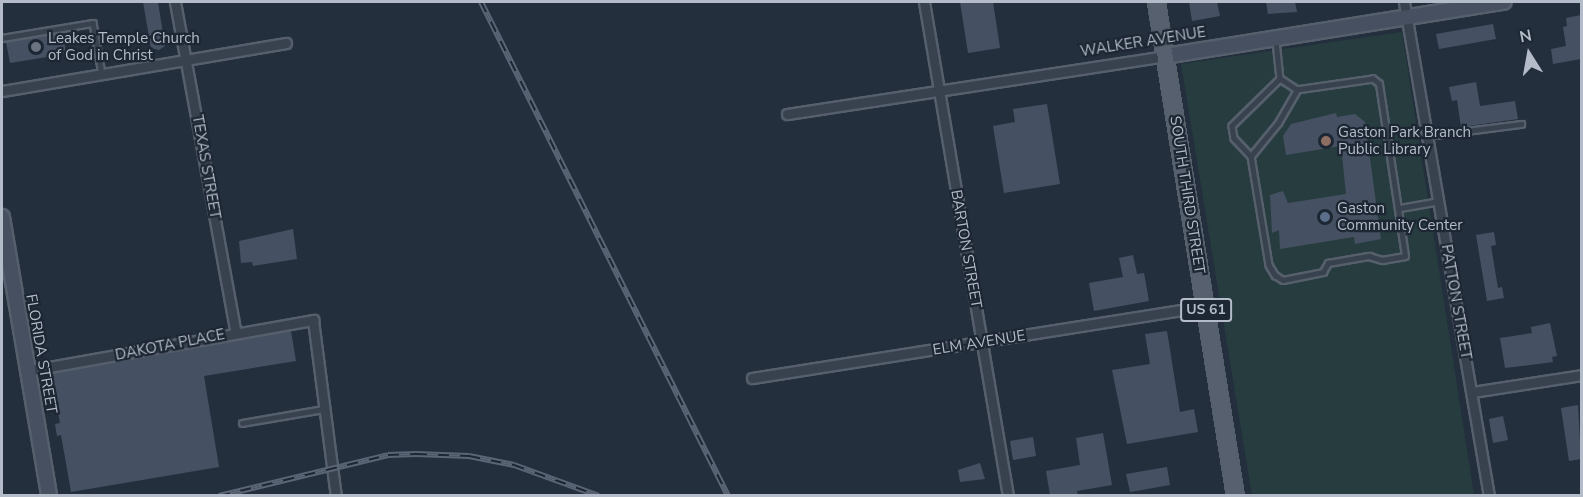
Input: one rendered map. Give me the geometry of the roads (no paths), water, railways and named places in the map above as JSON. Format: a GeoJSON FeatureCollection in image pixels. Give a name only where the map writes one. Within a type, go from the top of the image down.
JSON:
{"type":"FeatureCollection","features":[{"type":"Feature","properties":{"kind":"main road","name":"SOUTH THIRD STREET"},"geometry":{"type":"LineString","coordinates":[[1156,2],[1235,495]]}},
{"type":"Feature","properties":{"kind":"street","name":"TEXAS STREET"},"geometry":{"type":"LineString","coordinates":[[176,2],[236,333]]}},
{"type":"Feature","properties":{"kind":"street","name":"BARTON STREET"},"geometry":{"type":"LineString","coordinates":[[924,2],[1008,495]]}},
{"type":"Feature","properties":{"kind":"street","name":"PATTON STREET"},"geometry":{"type":"LineString","coordinates":[[1404,2],[1489,495]]}},
{"type":"Feature","properties":{"kind":"street","name":"WALKER AVENUE"},"geometry":{"type":"LineString","coordinates":[[787,114],[1504,2]]}},
{"type":"Feature","properties":{"kind":"street"},"geometry":{"type":"LineString","coordinates":[[2,91],[286,43]]}},
{"type":"Feature","properties":{"kind":"street","name":"FLORIDA STREET"},"geometry":{"type":"LineString","coordinates":[[2,217],[49,495]]}},
{"type":"Feature","properties":{"kind":"street","name":"ELM AVENUE"},"geometry":{"type":"LineString","coordinates":[[752,378],[1205,306]]}},
{"type":"Feature","properties":{"kind":"street","name":"DAKOTA PLACE"},"geometry":{"type":"LineString","coordinates":[[27,371],[313,320],[324,409]]}},
{"type":"Feature","properties":{"kind":"street"},"geometry":{"type":"LineString","coordinates":[[1472,392],[1581,375]]}},
{"type":"Feature","properties":{"kind":"street"},"geometry":{"type":"LineString","coordinates":[[324,409],[336,495]]}},
{"type":"Feature","properties":{"kind":"lane"},"geometry":{"type":"LineString","coordinates":[[2,38],[93,22],[102,75]]}},
{"type":"Feature","properties":{"kind":"lane"},"geometry":{"type":"LineString","coordinates":[[1276,38],[1280,79]]}},
{"type":"Feature","properties":{"kind":"lane"},"geometry":{"type":"LineString","coordinates":[[1280,79],[1297,90],[1373,79],[1379,84],[1406,256],[1382,260],[1369,256],[1328,263],[1323,272],[1283,280],[1269,265],[1251,156],[1234,138],[1232,126],[1280,79]]}},
{"type":"Feature","properties":{"kind":"lane"},"geometry":{"type":"LineString","coordinates":[[1251,156],[1278,123],[1297,90]]}},
{"type":"Feature","properties":{"kind":"lane"},"geometry":{"type":"LineString","coordinates":[[1427,136],[1521,124]]}},
{"type":"Feature","properties":{"kind":"lane"},"geometry":{"type":"LineString","coordinates":[[1400,208],[1439,201]]}},
{"type":"Feature","properties":{"kind":"lane"},"geometry":{"type":"LineString","coordinates":[[242,423],[324,409]]}},
{"type":"Feature","properties":{"kind":"railway"},"geometry":{"type":"LineString","coordinates":[[481,2],[728,496]]}},
{"type":"Feature","properties":{"kind":"railway"},"geometry":{"type":"LineString","coordinates":[[219,496],[388,455],[416,454],[469,456],[514,465],[599,496]]}},
{"type":"Feature","properties":{"kind":"place","name":"Leakes Temple Church of God in Christ"},"geometry":{"type":"Point","coordinates":[36,47]}},
{"type":"Feature","properties":{"kind":"place","name":"Gaston Park Branch Public Library"},"geometry":{"type":"Point","coordinates":[1326,141]}},
{"type":"Feature","properties":{"kind":"place","name":"Gaston Community Center"},"geometry":{"type":"Point","coordinates":[1325,217]}}]}
